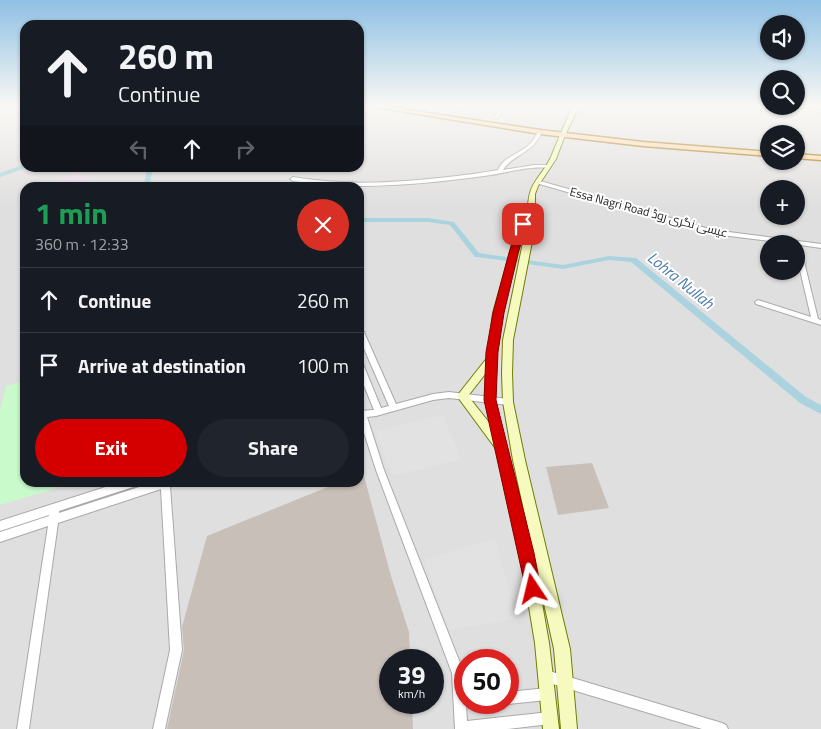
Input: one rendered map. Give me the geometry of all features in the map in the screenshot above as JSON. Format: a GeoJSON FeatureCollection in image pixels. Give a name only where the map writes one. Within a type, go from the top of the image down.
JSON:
{"type":"FeatureCollection","features":[{"type":"Feature","properties":{"kind":"main road"},"geometry":{"type":"LineString","coordinates":[[550,724],[542,643],[526,553],[490,400],[491,359],[511,286],[528,240],[531,226],[532,194],[554,159],[561,140]]}},
{"type":"Feature","properties":{"kind":"main road"},"geometry":{"type":"LineString","coordinates":[[614,140],[760,153]]}},
{"type":"Feature","properties":{"kind":"main road"},"geometry":{"type":"LineString","coordinates":[[643,140],[760,149]]}},
{"type":"Feature","properties":{"kind":"main road"},"geometry":{"type":"LineString","coordinates":[[805,153],[821,154]]}},
{"type":"Feature","properties":{"kind":"main road"},"geometry":{"type":"LineString","coordinates":[[805,157],[821,158]]}},
{"type":"Feature","properties":{"kind":"main road"},"geometry":{"type":"LineString","coordinates":[[531,203],[518,237],[511,286],[508,340],[508,402],[519,460],[562,649],[569,729]]}},
{"type":"Feature","properties":{"kind":"main road"},"geometry":{"type":"LineString","coordinates":[[491,359],[462,396],[501,448]]}},
{"type":"Feature","properties":{"kind":"street"},"geometry":{"type":"LineString","coordinates":[[500,172],[500,168],[505,161],[520,155],[537,140]]}},
{"type":"Feature","properties":{"kind":"street"},"geometry":{"type":"LineString","coordinates":[[364,184],[408,182],[500,172],[539,165],[549,166]]}},
{"type":"Feature","properties":{"kind":"street"},"geometry":{"type":"LineString","coordinates":[[293,179],[313,182]]}},
{"type":"Feature","properties":{"kind":"street","name":"Essa Nagri Road عیسیٰ نگری روڈ"},"geometry":{"type":"LineString","coordinates":[[538,182],[713,232],[760,238]]}},
{"type":"Feature","properties":{"kind":"street","name":"Essa Nagri Road عیسیٰ نگری روڈ"},"geometry":{"type":"LineString","coordinates":[[805,244],[821,246]]}},
{"type":"Feature","properties":{"kind":"street"},"geometry":{"type":"LineString","coordinates":[[805,273],[818,322]]}},
{"type":"Feature","properties":{"kind":"street"},"geometry":{"type":"LineString","coordinates":[[758,302],[818,322]]}},
{"type":"Feature","properties":{"kind":"street"},"geometry":{"type":"LineString","coordinates":[[364,341],[394,408]]}},
{"type":"Feature","properties":{"kind":"street"},"geometry":{"type":"LineString","coordinates":[[364,377],[378,413]]}},
{"type":"Feature","properties":{"kind":"street"},"geometry":{"type":"LineString","coordinates":[[364,417],[433,397],[462,396],[508,402]]}},
{"type":"Feature","properties":{"kind":"street"},"geometry":{"type":"LineString","coordinates":[[364,426],[454,663]]}},
{"type":"Feature","properties":{"kind":"street"},"geometry":{"type":"LineString","coordinates":[[0,526],[120,487]]}},
{"type":"Feature","properties":{"kind":"street"},"geometry":{"type":"LineString","coordinates":[[0,537],[155,487]]}},
{"type":"Feature","properties":{"kind":"street"},"geometry":{"type":"LineString","coordinates":[[159,729],[176,650],[167,487]]}},
{"type":"Feature","properties":{"kind":"street"},"geometry":{"type":"LineString","coordinates":[[23,729],[55,508]]}},
{"type":"Feature","properties":{"kind":"street"},"geometry":{"type":"LineString","coordinates":[[546,676],[722,729]]}},
{"type":"Feature","properties":{"kind":"street"},"geometry":{"type":"LineString","coordinates":[[519,697],[547,694]]}},
{"type":"Feature","properties":{"kind":"street"},"geometry":{"type":"LineString","coordinates":[[461,714],[460,728],[550,724]]}},
{"type":"Feature","properties":{"kind":"shaded area"},"geometry":{"type":"Polygon","coordinates":[[[0,140],[20,140],[20,172],[364,172],[364,140],[760,140],[760,170],[805,170],[805,140],[821,140],[821,729],[0,729],[0,140]]]}},
{"type":"Feature","properties":{"kind":"shaded area"},"geometry":{"type":"Polygon","coordinates":[[[78,172],[95,182],[54,182],[78,172]]]}},
{"type":"Feature","properties":{"kind":"shaded area"},"geometry":{"type":"Polygon","coordinates":[[[443,415],[461,459],[392,476],[375,431],[443,415]]]}},
{"type":"Feature","properties":{"kind":"shaded area"},"geometry":{"type":"Polygon","coordinates":[[[495,538],[516,619],[449,630],[424,560],[495,538]]]}},
{"type":"Feature","properties":{"kind":"green space"},"geometry":{"type":"Polygon","coordinates":[[[20,382],[20,487],[61,487],[0,505],[0,411],[6,386],[20,382]]]}},
{"type":"Feature","properties":{"kind":"building"},"geometry":{"type":"Polygon","coordinates":[[[592,463],[609,508],[558,515],[546,467],[592,463]]]}},
{"type":"Feature","properties":{"kind":"building"},"geometry":{"type":"Polygon","coordinates":[[[364,476],[391,576],[409,632],[410,649],[379,649],[379,714],[412,714],[413,729],[167,729],[184,650],[182,627],[207,536],[328,487],[364,487],[364,476]]]}},
{"type":"Feature","properties":{"kind":"waterway","name":"Lohra Nullah"},"geometry":{"type":"LineString","coordinates":[[0,175],[20,168]]}},
{"type":"Feature","properties":{"kind":"waterway","name":"Lohra Nullah"},"geometry":{"type":"LineString","coordinates":[[147,182],[149,172]]}},
{"type":"Feature","properties":{"kind":"waterway","name":"Lohra Nullah"},"geometry":{"type":"LineString","coordinates":[[364,220],[428,220],[452,223],[477,255],[563,267],[609,258],[633,260],[803,400],[821,410]]}},
{"type":"Feature","properties":{"kind":"route"},"geometry":{"type":"LineString","coordinates":[[523,224],[513,253],[498,313],[490,370],[490,400],[533,589]]}}]}
